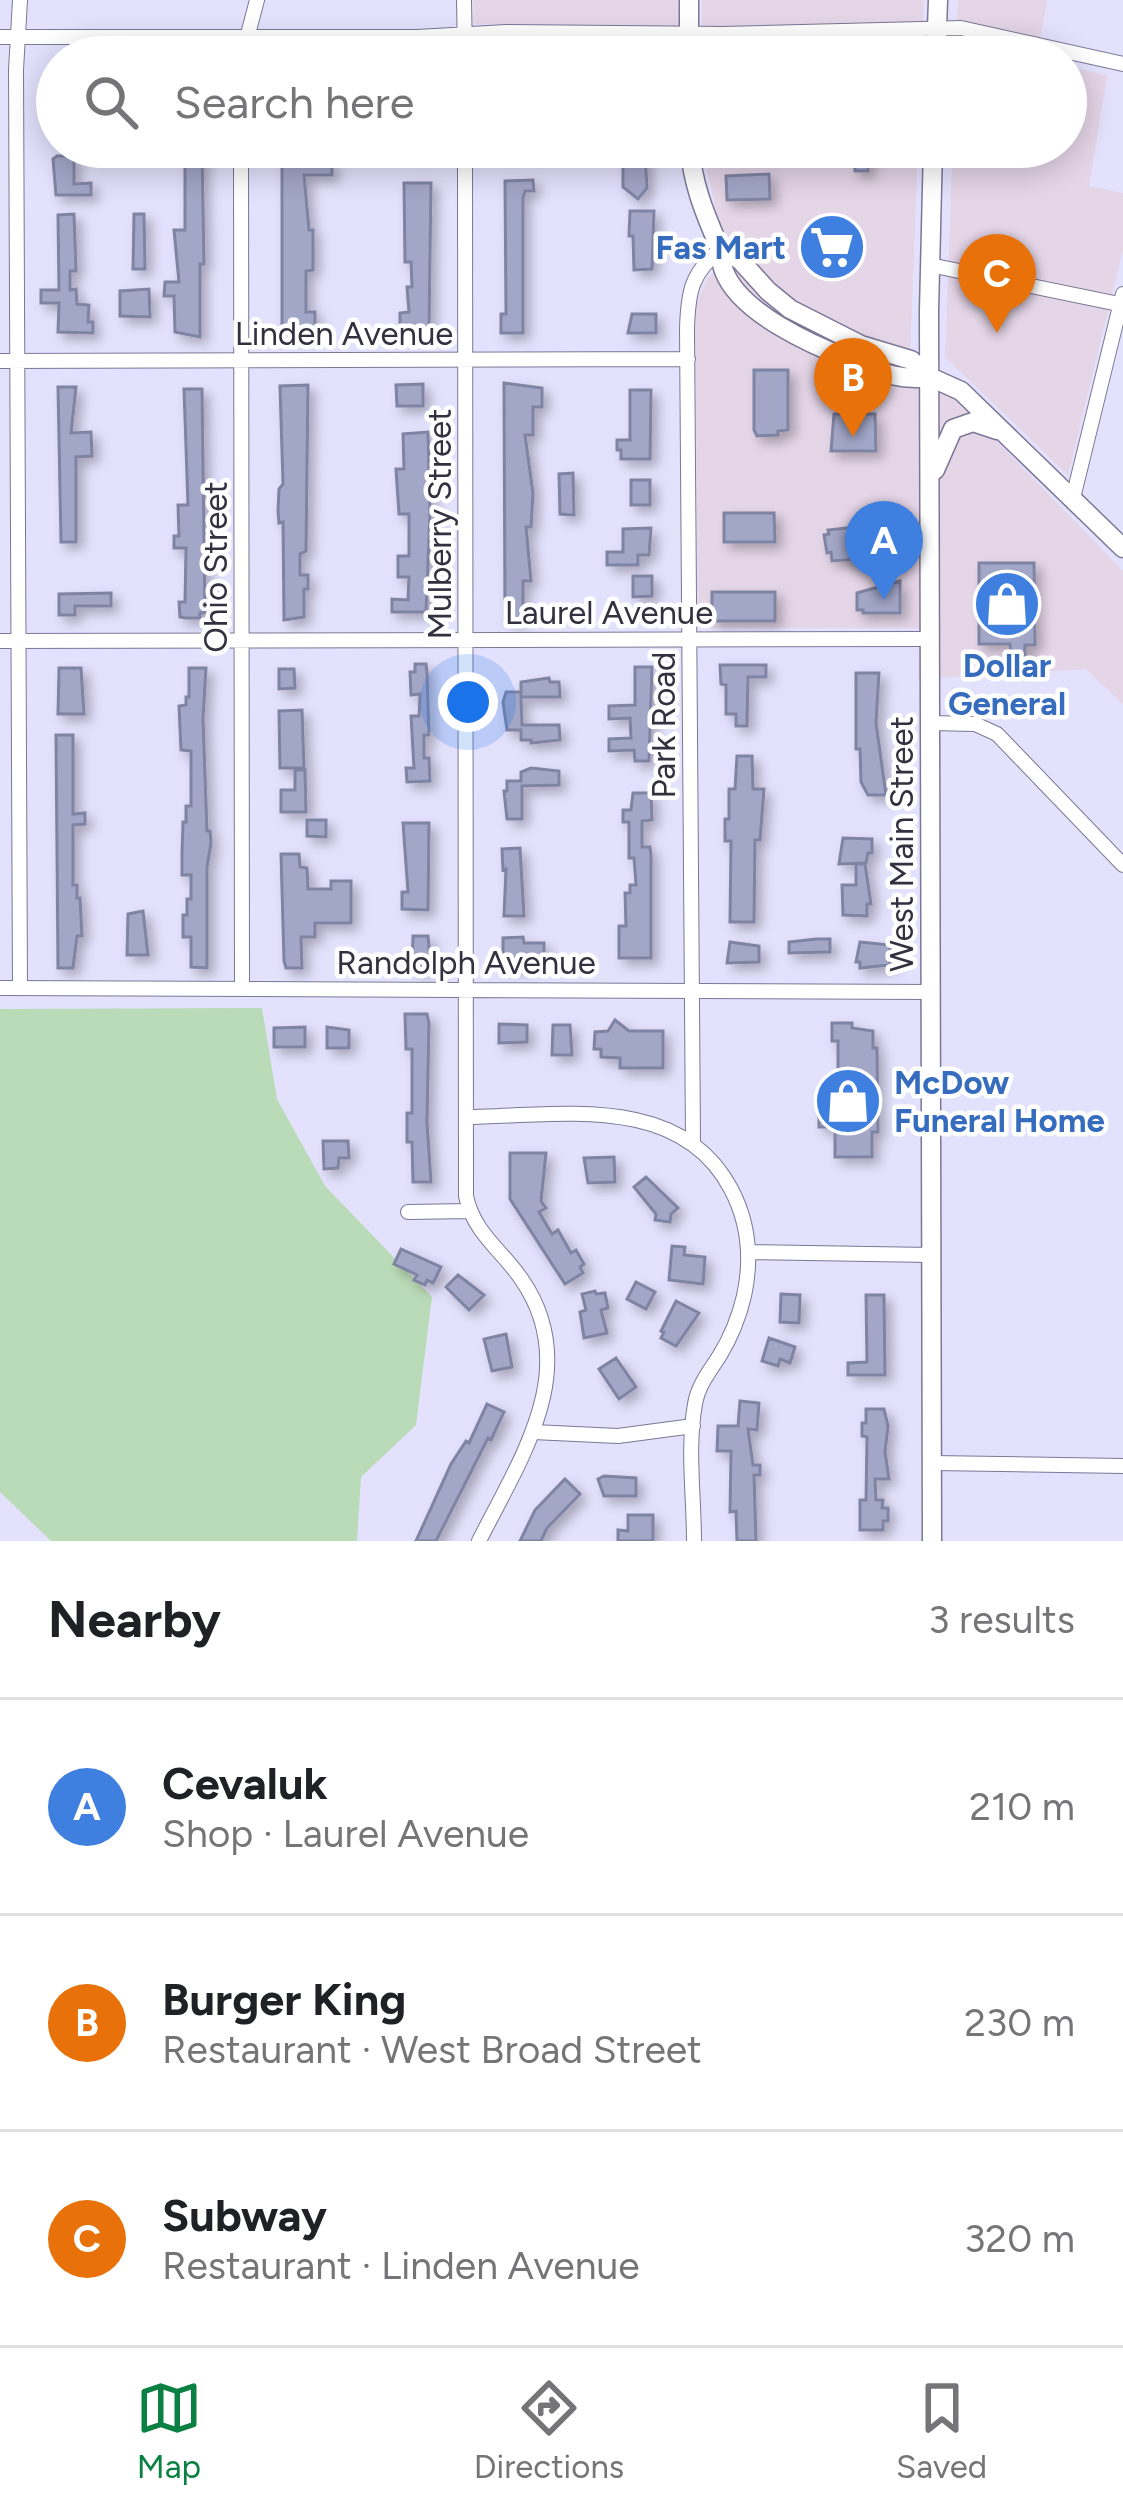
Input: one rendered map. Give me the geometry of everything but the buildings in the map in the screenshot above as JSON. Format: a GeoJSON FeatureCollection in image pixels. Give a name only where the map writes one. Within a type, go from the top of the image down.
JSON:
{"type":"FeatureCollection","features":[{"type":"Feature","properties":{"kind":"main road"},"geometry":{"type":"LineString","coordinates":[[689,0],[689,34]]}},
{"type":"Feature","properties":{"kind":"main road"},"geometry":{"type":"LineString","coordinates":[[937,36],[938,0]]}},
{"type":"Feature","properties":{"kind":"main road"},"geometry":{"type":"LineString","coordinates":[[694,168],[699,198],[721,249],[740,260],[768,292],[790,310],[861,345],[911,360],[930,377],[961,391],[1123,548]]}},
{"type":"Feature","properties":{"kind":"main road","name":"West Main Street"},"geometry":{"type":"LineString","coordinates":[[932,168],[932,1541]]}},
{"type":"Feature","properties":{"kind":"main road"},"geometry":{"type":"LineString","coordinates":[[929,505],[936,466],[953,429],[973,422],[1012,440]]}},
{"type":"Feature","properties":{"kind":"street"},"geometry":{"type":"LineString","coordinates":[[20,0],[20,988]]}},
{"type":"Feature","properties":{"kind":"street"},"geometry":{"type":"LineString","coordinates":[[248,35],[257,0]]}},
{"type":"Feature","properties":{"kind":"street"},"geometry":{"type":"LineString","coordinates":[[464,0],[466,34]]}},
{"type":"Feature","properties":{"kind":"street"},"geometry":{"type":"LineString","coordinates":[[133,36],[937,28],[997,36]]}},
{"type":"Feature","properties":{"kind":"street"},"geometry":{"type":"LineString","coordinates":[[0,37],[36,37]]}},
{"type":"Feature","properties":{"kind":"street"},"geometry":{"type":"LineString","coordinates":[[1087,56],[1123,64]]}},
{"type":"Feature","properties":{"kind":"street","name":"Ohio Street"},"geometry":{"type":"LineString","coordinates":[[242,168],[242,988]]}},
{"type":"Feature","properties":{"kind":"street","name":"Mulberry Street"},"geometry":{"type":"LineString","coordinates":[[465,168],[469,1211]]}},
{"type":"Feature","properties":{"kind":"street","name":"Park Road"},"geometry":{"type":"LineString","coordinates":[[693,1141],[688,290],[701,265],[721,249]]}},
{"type":"Feature","properties":{"kind":"street"},"geometry":{"type":"LineString","coordinates":[[930,265],[1122,302],[1073,498]]}},
{"type":"Feature","properties":{"kind":"street","name":"Linden Avenue"},"geometry":{"type":"LineString","coordinates":[[0,361],[688,359]]}},
{"type":"Feature","properties":{"kind":"street","name":"Laurel Avenue"},"geometry":{"type":"LineString","coordinates":[[0,641],[930,638]]}},
{"type":"Feature","properties":{"kind":"street"},"geometry":{"type":"LineString","coordinates":[[930,723],[958,722],[990,729],[1123,865]]}},
{"type":"Feature","properties":{"kind":"street","name":"Randolph Avenue"},"geometry":{"type":"LineString","coordinates":[[0,988],[931,992]]}},
{"type":"Feature","properties":{"kind":"street"},"geometry":{"type":"LineString","coordinates":[[466,1117],[627,1118],[661,1126],[693,1141],[729,1185],[749,1252],[739,1313],[697,1393],[694,1541]]}},
{"type":"Feature","properties":{"kind":"street"},"geometry":{"type":"LineString","coordinates":[[408,1212],[469,1211],[483,1236],[526,1286],[543,1325],[548,1385],[533,1432],[478,1541]]}},
{"type":"Feature","properties":{"kind":"street"},"geometry":{"type":"LineString","coordinates":[[749,1252],[932,1255]]}},
{"type":"Feature","properties":{"kind":"street"},"geometry":{"type":"LineString","coordinates":[[533,1432],[617,1436],[693,1426]]}},
{"type":"Feature","properties":{"kind":"street"},"geometry":{"type":"LineString","coordinates":[[932,1463],[1123,1466]]}},
{"type":"Feature","properties":{"kind":"shaded area"},"geometry":{"type":"Polygon","coordinates":[[[474,0],[679,0],[678,26],[473,24],[474,0]]]}},
{"type":"Feature","properties":{"kind":"shaded area"},"geometry":{"type":"Polygon","coordinates":[[[702,0],[924,0],[922,36],[702,36],[702,0]]]}},
{"type":"Feature","properties":{"kind":"shaded area"},"geometry":{"type":"Polygon","coordinates":[[[958,0],[1047,0],[1041,36],[957,36],[958,0]]]}},
{"type":"Feature","properties":{"kind":"shaded area"},"geometry":{"type":"Polygon","coordinates":[[[1087,71],[1107,76],[1089,186],[1123,193],[1123,250],[1068,475],[945,357],[952,168],[1087,168],[1087,71]]]}},
{"type":"Feature","properties":{"kind":"shaded area"},"geometry":{"type":"Polygon","coordinates":[[[707,168],[917,168],[909,382],[954,397],[1123,571],[1123,704],[1086,669],[918,679],[919,628],[698,628],[695,307],[707,279],[738,254],[718,219],[707,168]]]}},
{"type":"Feature","properties":{"kind":"green space"},"geometry":{"type":"Polygon","coordinates":[[[262,1008],[277,1099],[325,1186],[432,1297],[416,1425],[361,1477],[357,1541],[51,1541],[0,1492],[0,1009],[262,1008]]]}},
{"type":"Feature","properties":{"kind":"place","name":"Fas Mart"},"geometry":{"type":"Point","coordinates":[832,247]}},
{"type":"Feature","properties":{"kind":"place","name":"Subway"},"geometry":{"type":"Point","coordinates":[997,333]}},
{"type":"Feature","properties":{"kind":"place","name":"Burger King"},"geometry":{"type":"Point","coordinates":[853,437]}},
{"type":"Feature","properties":{"kind":"place","name":"Cevaluk"},"geometry":{"type":"Point","coordinates":[884,600]}},
{"type":"Feature","properties":{"kind":"place","name":"Dollar General"},"geometry":{"type":"Point","coordinates":[1007,604]}},
{"type":"Feature","properties":{"kind":"place","name":"McDow Funeral Home"},"geometry":{"type":"Point","coordinates":[848,1101]}}]}
